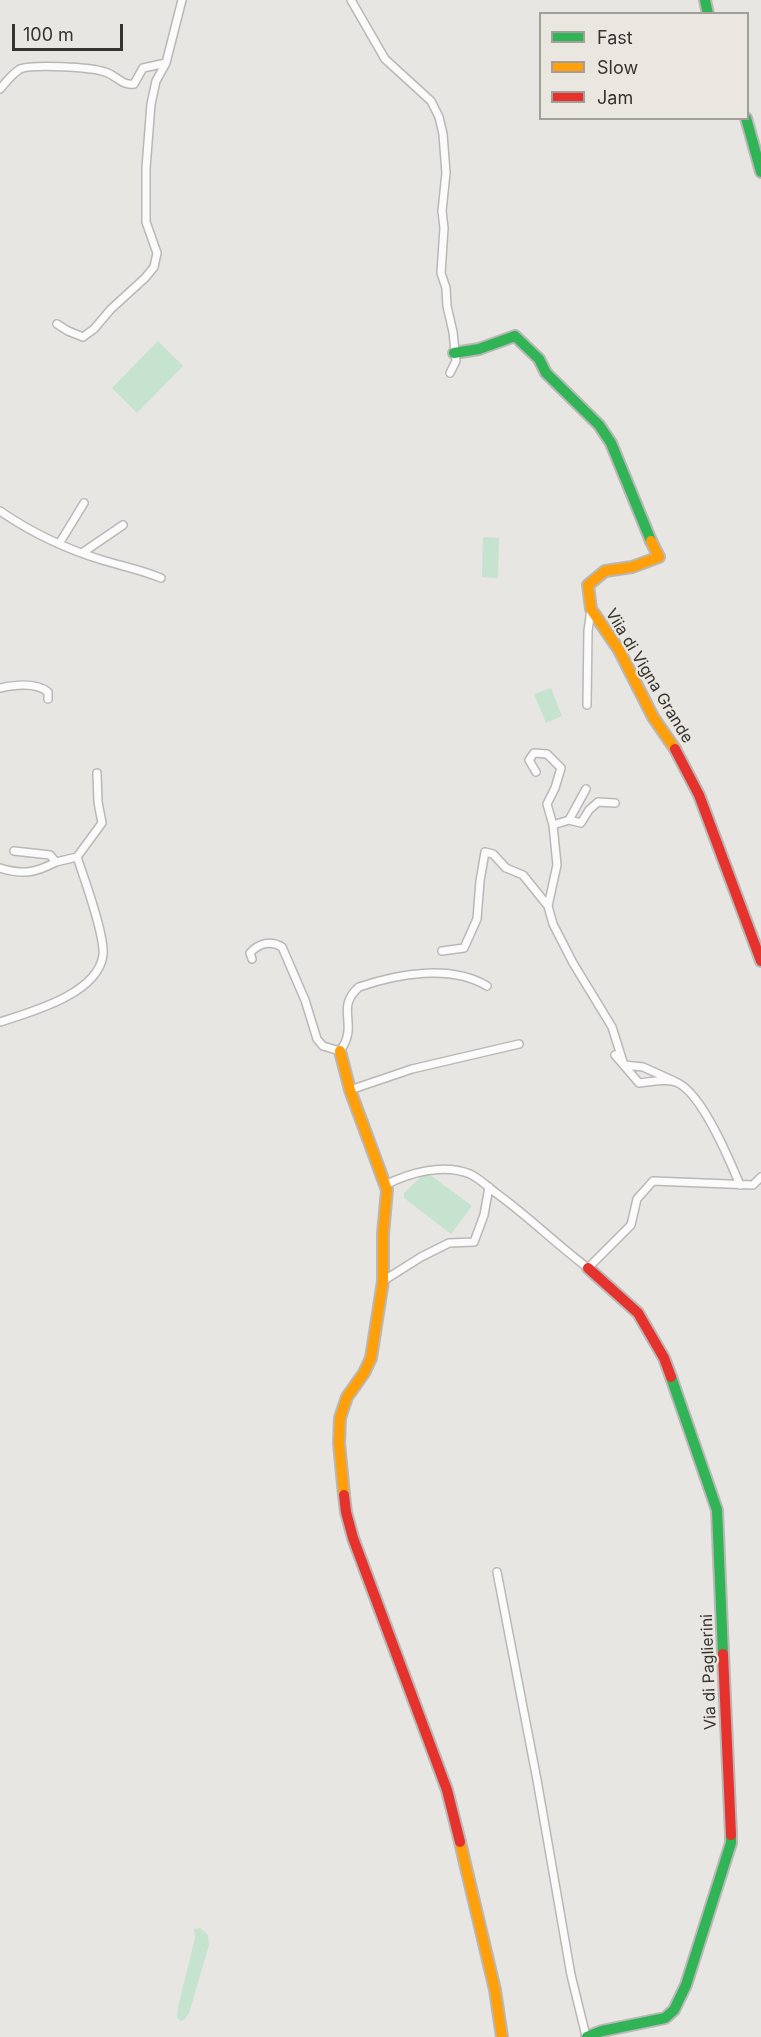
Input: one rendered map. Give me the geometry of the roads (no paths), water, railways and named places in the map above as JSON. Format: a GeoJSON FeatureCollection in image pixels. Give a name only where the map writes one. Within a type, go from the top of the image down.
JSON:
{"type":"FeatureCollection","features":[{"type":"Feature","properties":{"kind":"street"},"geometry":{"type":"LineString","coordinates":[[57,324],[84,337],[154,267],[157,253],[146,222],[146,168],[151,104],[156,81],[166,63],[182,0]]}},
{"type":"Feature","properties":{"kind":"street"},"geometry":{"type":"LineString","coordinates":[[351,0],[385,59],[431,101],[439,117],[443,134],[446,173],[442,211],[444,228],[441,273],[446,288],[456,361],[450,373]]}},
{"type":"Feature","properties":{"kind":"street"},"geometry":{"type":"LineString","coordinates":[[0,89],[14,74],[27,67],[99,70],[132,85],[136,83],[143,68],[166,63]]}},
{"type":"Feature","properties":{"kind":"street"},"geometry":{"type":"LineString","coordinates":[[747,120],[761,172]]}},
{"type":"Feature","properties":{"kind":"street","name":"Viia di Vigna Grande"},"geometry":{"type":"LineString","coordinates":[[454,353],[479,349],[515,336],[539,359],[546,373],[599,425],[611,443],[659,557],[632,567],[605,571],[588,585],[591,609],[619,650],[653,717],[675,749],[699,795],[761,961]]}},
{"type":"Feature","properties":{"kind":"street"},"geometry":{"type":"LineString","coordinates":[[59,544],[84,503]]}},
{"type":"Feature","properties":{"kind":"street"},"geometry":{"type":"LineString","coordinates":[[0,511],[59,544],[161,578]]}},
{"type":"Feature","properties":{"kind":"street"},"geometry":{"type":"LineString","coordinates":[[82,553],[123,525]]}},
{"type":"Feature","properties":{"kind":"street"},"geometry":{"type":"LineString","coordinates":[[587,705],[588,631],[591,609]]}},
{"type":"Feature","properties":{"kind":"street"},"geometry":{"type":"LineString","coordinates":[[0,688],[14,685],[40,687],[48,692],[48,699]]}},
{"type":"Feature","properties":{"kind":"street"},"geometry":{"type":"LineString","coordinates":[[536,772],[529,760],[534,753],[547,754],[561,768],[555,789],[547,804],[554,825],[557,865],[548,906]]}},
{"type":"Feature","properties":{"kind":"street"},"geometry":{"type":"LineString","coordinates":[[0,868],[21,873],[77,857],[102,823],[98,802],[97,773]]}},
{"type":"Feature","properties":{"kind":"street"},"geometry":{"type":"LineString","coordinates":[[569,820],[586,789]]}},
{"type":"Feature","properties":{"kind":"street"},"geometry":{"type":"LineString","coordinates":[[554,825],[569,820],[581,823],[589,810],[598,802],[615,803]]}},
{"type":"Feature","properties":{"kind":"street"},"geometry":{"type":"LineString","coordinates":[[14,851],[50,855],[56,862]]}},
{"type":"Feature","properties":{"kind":"street"},"geometry":{"type":"LineString","coordinates":[[442,951],[464,948],[477,920],[485,852],[493,854],[506,868],[523,874],[548,906],[573,963],[612,1027],[624,1065]]}},
{"type":"Feature","properties":{"kind":"street"},"geometry":{"type":"LineString","coordinates":[[0,1022],[66,996],[86,984],[98,969],[103,956],[102,943],[77,857]]}},
{"type":"Feature","properties":{"kind":"street"},"geometry":{"type":"LineString","coordinates":[[252,959],[250,953],[260,945],[269,942],[282,947],[305,1000],[317,1039],[322,1046],[340,1051]]}},
{"type":"Feature","properties":{"kind":"street"},"geometry":{"type":"LineString","coordinates":[[487,986],[475,978],[425,974],[358,987],[350,994],[346,1003],[348,1035],[340,1051],[350,1090],[387,1190],[382,1260],[383,1281],[371,1358],[364,1373],[347,1396],[339,1418],[339,1443],[346,1512],[353,1538],[447,1790],[495,1990],[501,2032]]}},
{"type":"Feature","properties":{"kind":"street"},"geometry":{"type":"LineString","coordinates":[[350,1090],[422,1066],[519,1044]]}},
{"type":"Feature","properties":{"kind":"street"},"geometry":{"type":"LineString","coordinates":[[615,1055],[639,1083],[674,1081]]}},
{"type":"Feature","properties":{"kind":"street"},"geometry":{"type":"LineString","coordinates":[[624,1065],[642,1067],[691,1091],[722,1143],[740,1185]]}},
{"type":"Feature","properties":{"kind":"street"},"geometry":{"type":"LineString","coordinates":[[385,1185],[421,1171],[453,1170],[470,1174],[521,1211],[564,1250],[588,1268],[631,1225],[637,1199],[652,1181],[753,1185],[761,1177]]}},
{"type":"Feature","properties":{"kind":"street"},"geometry":{"type":"LineString","coordinates":[[383,1281],[421,1257],[449,1244],[474,1242],[484,1215],[489,1187]]}},
{"type":"Feature","properties":{"kind":"street","name":"Via di Paglierini"},"geometry":{"type":"LineString","coordinates":[[586,2037],[602,2031],[664,2018],[674,2010],[686,1985],[731,1843],[717,1509],[664,1358],[638,1313],[588,1268]]}},
{"type":"Feature","properties":{"kind":"street"},"geometry":{"type":"LineString","coordinates":[[497,1572],[511,1637],[571,1975],[586,2037]]}}]}
